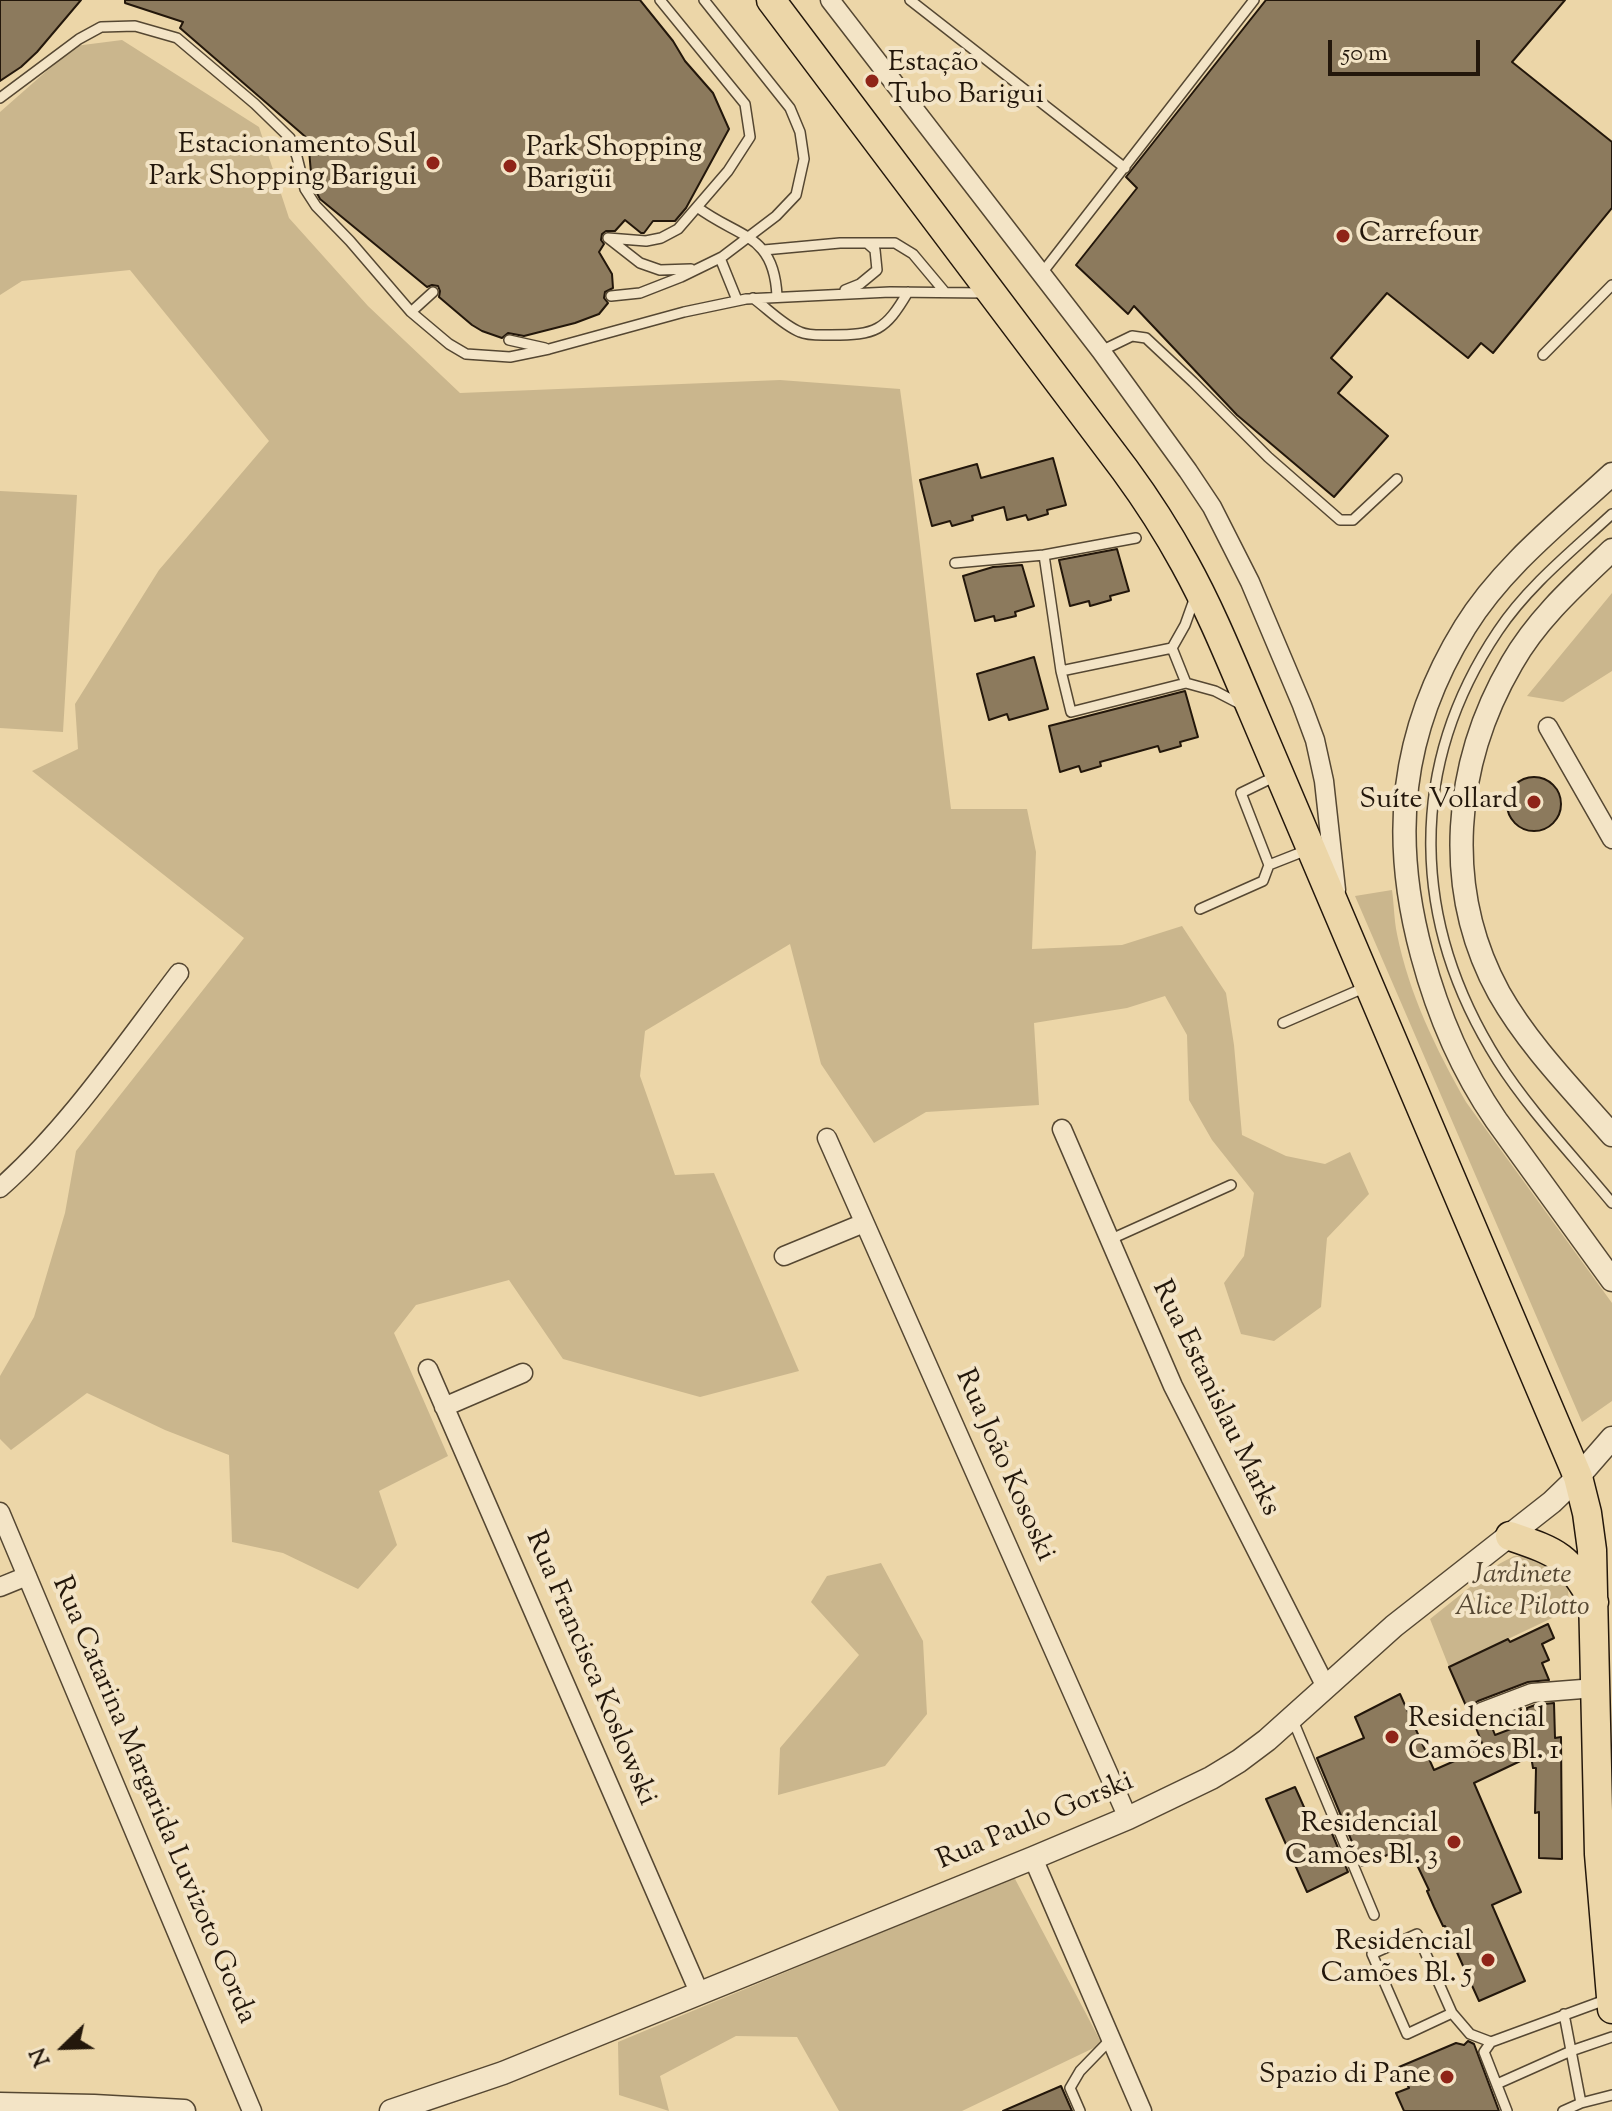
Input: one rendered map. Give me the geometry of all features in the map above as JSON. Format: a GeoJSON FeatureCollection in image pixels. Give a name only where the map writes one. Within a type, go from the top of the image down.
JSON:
{"type":"FeatureCollection","features":[{"type":"Feature","properties":{"kind":"main road"},"geometry":{"type":"LineString","coordinates":[[771,0],[1151,505],[1198,588],[1578,1477],[1592,1550],[1599,1854],[1612,2009]]}},
{"type":"Feature","properties":{"kind":"main road"},"geometry":{"type":"LineString","coordinates":[[1510,1536],[1547,1549],[1562,1558],[1578,1575],[1594,1602]]}},
{"type":"Feature","properties":{"kind":"street"},"geometry":{"type":"LineString","coordinates":[[830,0],[1101,351],[1212,507],[1250,582],[1315,740],[1331,830],[1339,914]]}},
{"type":"Feature","properties":{"kind":"street"},"geometry":{"type":"LineString","coordinates":[[1612,474],[1520,560],[1466,625],[1440,670],[1422,717],[1408,771],[1403,819],[1404,859],[1416,933],[1440,1016],[1459,1059],[1496,1120],[1612,1280]]}},
{"type":"Feature","properties":{"kind":"street"},"geometry":{"type":"LineString","coordinates":[[1612,550],[1543,619],[1513,661],[1495,696],[1469,773],[1462,816],[1461,860],[1467,909],[1499,992],[1542,1054],[1612,1135]]}},
{"type":"Feature","properties":{"kind":"street"},"geometry":{"type":"LineString","coordinates":[[1548,727],[1612,839]]}},
{"type":"Feature","properties":{"kind":"street"},"geometry":{"type":"LineString","coordinates":[[0,1188],[70,1113],[179,973]]}},
{"type":"Feature","properties":{"kind":"street","name":"Rua Estanislau Marks"},"geometry":{"type":"LineString","coordinates":[[1062,1129],[1173,1386],[1326,1687]]}},
{"type":"Feature","properties":{"kind":"street","name":"Rua João Kososki"},"geometry":{"type":"LineString","coordinates":[[827,1138],[1128,1818]]}},
{"type":"Feature","properties":{"kind":"street"},"geometry":{"type":"LineString","coordinates":[[784,1256],[864,1223]]}},
{"type":"Feature","properties":{"kind":"street","name":"Rua Francisca Koslowski"},"geometry":{"type":"LineString","coordinates":[[428,1369],[699,1992]]}},
{"type":"Feature","properties":{"kind":"street"},"geometry":{"type":"LineString","coordinates":[[444,1407],[523,1373]]}},
{"type":"Feature","properties":{"kind":"street","name":"Rua Paulo Gorski"},"geometry":{"type":"LineString","coordinates":[[391,2111],[503,2073],[1033,1858],[1128,1818],[1211,1778],[1239,1761],[1413,1610],[1552,1502],[1612,1438]]}},
{"type":"Feature","properties":{"kind":"street","name":"Rua Catarina Margarida Luvizoto Gorda"},"geometry":{"type":"LineString","coordinates":[[0,1512],[252,2111]]}},
{"type":"Feature","properties":{"kind":"street"},"geometry":{"type":"LineString","coordinates":[[0,1587],[27,1576]]}},
{"type":"Feature","properties":{"kind":"street"},"geometry":{"type":"LineString","coordinates":[[1482,1712],[1532,1693],[1595,1688]]}},
{"type":"Feature","properties":{"kind":"street"},"geometry":{"type":"LineString","coordinates":[[1033,1858],[1142,2111]]}},
{"type":"Feature","properties":{"kind":"street"},"geometry":{"type":"LineString","coordinates":[[0,2104],[184,2111]]}},
{"type":"Feature","properties":{"kind":"lane"},"geometry":{"type":"LineString","coordinates":[[660,0],[745,104],[750,137],[728,171],[678,229],[661,238],[646,241],[608,238],[640,263],[660,270],[699,269]]}},
{"type":"Feature","properties":{"kind":"lane"},"geometry":{"type":"LineString","coordinates":[[611,296],[640,293],[720,258],[776,216],[796,195],[804,159],[800,132],[790,108],[704,0]]}},
{"type":"Feature","properties":{"kind":"lane"},"geometry":{"type":"LineString","coordinates":[[910,0],[1125,168]]}},
{"type":"Feature","properties":{"kind":"lane"},"geometry":{"type":"LineString","coordinates":[[1042,273],[1254,0]]}},
{"type":"Feature","properties":{"kind":"lane"},"geometry":{"type":"LineString","coordinates":[[0,98],[79,39],[101,27],[135,26],[177,38],[290,138],[305,189],[316,206],[411,312],[466,354],[510,357],[684,312],[753,298],[838,293],[993,293]]}},
{"type":"Feature","properties":{"kind":"lane"},"geometry":{"type":"LineString","coordinates":[[697,207],[749,237],[764,250],[776,277],[777,296]]}},
{"type":"Feature","properties":{"kind":"lane"},"geometry":{"type":"LineString","coordinates":[[764,250],[840,243],[895,243],[913,254],[944,291]]}},
{"type":"Feature","properties":{"kind":"lane"},"geometry":{"type":"LineString","coordinates":[[838,293],[860,284],[877,270],[875,250],[867,243]]}},
{"type":"Feature","properties":{"kind":"lane"},"geometry":{"type":"LineString","coordinates":[[720,258],[737,300]]}},
{"type":"Feature","properties":{"kind":"lane"},"geometry":{"type":"LineString","coordinates":[[1543,355],[1612,285]]}},
{"type":"Feature","properties":{"kind":"lane"},"geometry":{"type":"LineString","coordinates":[[411,312],[433,292]]}},
{"type":"Feature","properties":{"kind":"lane"},"geometry":{"type":"LineString","coordinates":[[753,298],[799,332],[859,335],[878,329],[893,316],[908,292]]}},
{"type":"Feature","properties":{"kind":"lane"},"geometry":{"type":"LineString","coordinates":[[1101,351],[1132,336],[1146,338],[1268,457],[1340,520],[1353,520],[1397,479]]}},
{"type":"Feature","properties":{"kind":"lane"},"geometry":{"type":"LineString","coordinates":[[509,340],[549,349]]}},
{"type":"Feature","properties":{"kind":"lane"},"geometry":{"type":"LineString","coordinates":[[1612,514],[1523,598],[1476,667],[1457,708],[1440,758],[1432,798],[1430,835],[1432,881],[1439,921],[1472,1014],[1499,1062],[1524,1097],[1612,1203]]}},
{"type":"Feature","properties":{"kind":"lane"},"geometry":{"type":"LineString","coordinates":[[955,563],[1044,555],[1136,538]]}},
{"type":"Feature","properties":{"kind":"lane"},"geometry":{"type":"LineString","coordinates":[[1044,555],[1061,671],[1071,712],[1186,683],[1215,691],[1252,710]]}},
{"type":"Feature","properties":{"kind":"lane"},"geometry":{"type":"LineString","coordinates":[[1061,671],[1172,648],[1185,625],[1198,588]]}},
{"type":"Feature","properties":{"kind":"lane"},"geometry":{"type":"LineString","coordinates":[[1172,648],[1186,683]]}},
{"type":"Feature","properties":{"kind":"lane"},"geometry":{"type":"LineString","coordinates":[[1200,909],[1263,881],[1269,865],[1241,793],[1279,774]]}},
{"type":"Feature","properties":{"kind":"lane"},"geometry":{"type":"LineString","coordinates":[[1269,865],[1310,848]]}},
{"type":"Feature","properties":{"kind":"lane"},"geometry":{"type":"LineString","coordinates":[[1283,1023],[1369,986]]}},
{"type":"Feature","properties":{"kind":"lane"},"geometry":{"type":"LineString","coordinates":[[1109,1240],[1231,1185]]}},
{"type":"Feature","properties":{"kind":"lane"},"geometry":{"type":"LineString","coordinates":[[1292,1718],[1374,1915]]}},
{"type":"Feature","properties":{"kind":"lane"},"geometry":{"type":"LineString","coordinates":[[1452,2013],[1407,2034],[1372,1954],[1417,1934],[1452,2013],[1470,2034],[1491,2042]]}},
{"type":"Feature","properties":{"kind":"lane"},"geometry":{"type":"LineString","coordinates":[[1507,2111],[1484,2052],[1491,2042],[1611,1998]]}},
{"type":"Feature","properties":{"kind":"lane"},"geometry":{"type":"LineString","coordinates":[[1564,2014],[1581,2103]]}},
{"type":"Feature","properties":{"kind":"lane"},"geometry":{"type":"LineString","coordinates":[[1497,2084],[1571,2051],[1612,2037]]}},
{"type":"Feature","properties":{"kind":"lane"},"geometry":{"type":"LineString","coordinates":[[1080,2111],[1070,2088],[1080,2071],[1111,2039]]}},
{"type":"Feature","properties":{"kind":"lane"},"geometry":{"type":"LineString","coordinates":[[1563,2111],[1612,2095]]}},
{"type":"Feature","properties":{"kind":"green space"},"geometry":{"type":"Polygon","coordinates":[[[122,40],[259,127],[289,218],[368,306],[460,393],[780,380],[900,389],[951,809],[1027,809],[1036,852],[1032,949],[1122,945],[1182,926],[1226,993],[1242,1135],[1286,1156],[1325,1164],[1350,1152],[1369,1194],[1327,1238],[1321,1307],[1274,1341],[1241,1334],[1224,1283],[1244,1256],[1254,1193],[1212,1140],[1189,1100],[1187,1035],[1165,996],[1127,1008],[1034,1023],[1039,1105],[926,1112],[874,1143],[821,1064],[790,944],[645,1031],[640,1076],[675,1175],[714,1173],[799,1371],[700,1397],[563,1359],[509,1280],[416,1305],[394,1333],[448,1456],[379,1491],[397,1545],[358,1589],[283,1553],[232,1542],[229,1455],[165,1430],[87,1393],[11,1450],[0,1439],[0,1376],[34,1317],[65,1213],[76,1151],[244,938],[32,771],[78,749],[75,704],[159,570],[269,441],[130,270],[22,281],[0,295],[0,112],[75,46],[122,40]]]}},
{"type":"Feature","properties":{"kind":"green space"},"geometry":{"type":"Polygon","coordinates":[[[0,491],[77,495],[63,732],[0,728],[0,491]]]}},
{"type":"Feature","properties":{"kind":"green space"},"geometry":{"type":"Polygon","coordinates":[[[1612,593],[1612,671],[1563,702],[1527,696],[1612,593]]]}},
{"type":"Feature","properties":{"kind":"green space"},"geometry":{"type":"Polygon","coordinates":[[[1392,890],[1397,934],[1409,978],[1425,1021],[1455,1082],[1466,1102],[1612,1303],[1612,1401],[1582,1422],[1355,896],[1392,890]]]}},
{"type":"Feature","properties":{"kind":"green space","name":"Jardinete Alice Pilotto"},"geometry":{"type":"Polygon","coordinates":[[[1529,1555],[1547,1564],[1562,1578],[1568,1590],[1569,1610],[1449,1667],[1430,1619],[1499,1564],[1514,1556],[1529,1555]]]}},
{"type":"Feature","properties":{"kind":"green space"},"geometry":{"type":"Polygon","coordinates":[[[881,1563],[923,1641],[927,1714],[885,1766],[778,1795],[780,1748],[859,1655],[811,1602],[827,1576],[881,1563]]]}},
{"type":"Feature","properties":{"kind":"green space"},"geometry":{"type":"Polygon","coordinates":[[[1014,1877],[1102,2044],[962,2111],[839,2111],[797,2037],[736,2036],[660,2076],[669,2111],[619,2095],[618,2042],[1014,1877]]]}},
{"type":"Feature","properties":{"kind":"building"},"geometry":{"type":"Polygon","coordinates":[[[0,0],[81,0],[37,52],[0,81],[0,0]]]}},
{"type":"Feature","properties":{"kind":"building","name":"Park Shopping Barigüi"},"geometry":{"type":"Polygon","coordinates":[[[125,0],[640,0],[713,93],[729,129],[686,208],[675,221],[653,221],[641,233],[625,220],[615,231],[602,234],[604,244],[599,252],[612,274],[613,288],[605,292],[604,298],[608,303],[599,314],[524,336],[508,333],[502,338],[472,325],[439,297],[438,286],[427,287],[320,199],[312,184],[308,139],[180,28],[183,22],[125,3],[125,0]]]}},
{"type":"Feature","properties":{"kind":"building","name":"Carrefour"},"geometry":{"type":"Polygon","coordinates":[[[1266,0],[1565,0],[1512,62],[1612,142],[1612,208],[1493,353],[1481,343],[1468,358],[1387,293],[1331,358],[1352,377],[1338,393],[1388,436],[1334,497],[1237,415],[1134,306],[1128,314],[1076,265],[1137,188],[1126,177],[1266,0]]]}},
{"type":"Feature","properties":{"kind":"building"},"geometry":{"type":"Polygon","coordinates":[[[1053,458],[1066,505],[1028,520],[1026,515],[1007,520],[1004,507],[972,516],[973,520],[952,526],[950,521],[932,526],[920,480],[977,464],[981,478],[1053,458]]]}},
{"type":"Feature","properties":{"kind":"building"},"geometry":{"type":"Polygon","coordinates":[[[1117,549],[1129,591],[1090,606],[1089,601],[1070,606],[1059,560],[1117,549]]]}},
{"type":"Feature","properties":{"kind":"building"},"geometry":{"type":"Polygon","coordinates":[[[1022,565],[1034,606],[1015,612],[1016,616],[995,621],[994,616],[975,621],[963,576],[993,567],[1022,565]]]}},
{"type":"Feature","properties":{"kind":"building"},"geometry":{"type":"Polygon","coordinates":[[[1034,657],[1048,709],[1009,720],[1007,714],[989,720],[977,674],[1034,657]]]}},
{"type":"Feature","properties":{"kind":"building"},"geometry":{"type":"Polygon","coordinates":[[[1185,691],[1198,737],[1160,752],[1158,746],[1100,762],[1101,766],[1081,772],[1079,766],[1060,772],[1049,726],[1185,691]]]}},
{"type":"Feature","properties":{"kind":"building","name":"Suíte Vollard"},"geometry":{"type":"Polygon","coordinates":[[[1534,777],[1553,785],[1561,804],[1553,823],[1534,831],[1515,823],[1507,804],[1515,785],[1534,777]]]}},
{"type":"Feature","properties":{"kind":"building"},"geometry":{"type":"Polygon","coordinates":[[[1548,1624],[1554,1638],[1542,1644],[1549,1660],[1542,1663],[1549,1680],[1528,1682],[1478,1701],[1472,1705],[1470,1715],[1449,1667],[1548,1624]]]}},
{"type":"Feature","properties":{"kind":"building"},"geometry":{"type":"Polygon","coordinates":[[[1400,1694],[1434,1770],[1484,1748],[1472,1718],[1479,1724],[1490,1722],[1495,1735],[1529,1722],[1527,1708],[1554,1703],[1555,1738],[1561,1737],[1562,1859],[1539,1858],[1539,1812],[1535,1813],[1536,1768],[1533,1768],[1531,1756],[1474,1783],[1521,1892],[1492,1905],[1525,1981],[1479,2001],[1408,1846],[1362,1866],[1317,1758],[1364,1738],[1355,1717],[1400,1694]]]}},
{"type":"Feature","properties":{"kind":"building"},"geometry":{"type":"Polygon","coordinates":[[[1295,1787],[1312,1825],[1326,1819],[1348,1872],[1307,1892],[1266,1799],[1295,1787]]]}},
{"type":"Feature","properties":{"kind":"building","name":"Spazio di Pane"},"geometry":{"type":"Polygon","coordinates":[[[1468,2041],[1474,2044],[1499,2111],[1404,2111],[1396,2093],[1409,2088],[1399,2067],[1468,2041]]]}},
{"type":"Feature","properties":{"kind":"building"},"geometry":{"type":"Polygon","coordinates":[[[1061,2086],[1072,2111],[1003,2111],[1061,2086]]]}},
{"type":"Feature","properties":{"kind":"place","name":"Estação Tubo Barigui"},"geometry":{"type":"Point","coordinates":[872,81]}},
{"type":"Feature","properties":{"kind":"place","name":"Estacionamento Sul Park Shopping Barigui"},"geometry":{"type":"Point","coordinates":[433,163]}},
{"type":"Feature","properties":{"kind":"place","name":"Park Shopping Barigüi"},"geometry":{"type":"Point","coordinates":[510,166]}},
{"type":"Feature","properties":{"kind":"place","name":"Carrefour"},"geometry":{"type":"Point","coordinates":[1343,236]}},
{"type":"Feature","properties":{"kind":"place","name":"Suíte Vollard"},"geometry":{"type":"Point","coordinates":[1534,802]}},
{"type":"Feature","properties":{"kind":"place","name":"Residencial Camões Bl. 1"},"geometry":{"type":"Point","coordinates":[1392,1737]}},
{"type":"Feature","properties":{"kind":"place","name":"Residencial Camões Bl. 3"},"geometry":{"type":"Point","coordinates":[1454,1842]}},
{"type":"Feature","properties":{"kind":"place","name":"Residencial Camões Bl. 5"},"geometry":{"type":"Point","coordinates":[1488,1960]}},
{"type":"Feature","properties":{"kind":"place","name":"Spazio di Pane"},"geometry":{"type":"Point","coordinates":[1447,2077]}}]}
